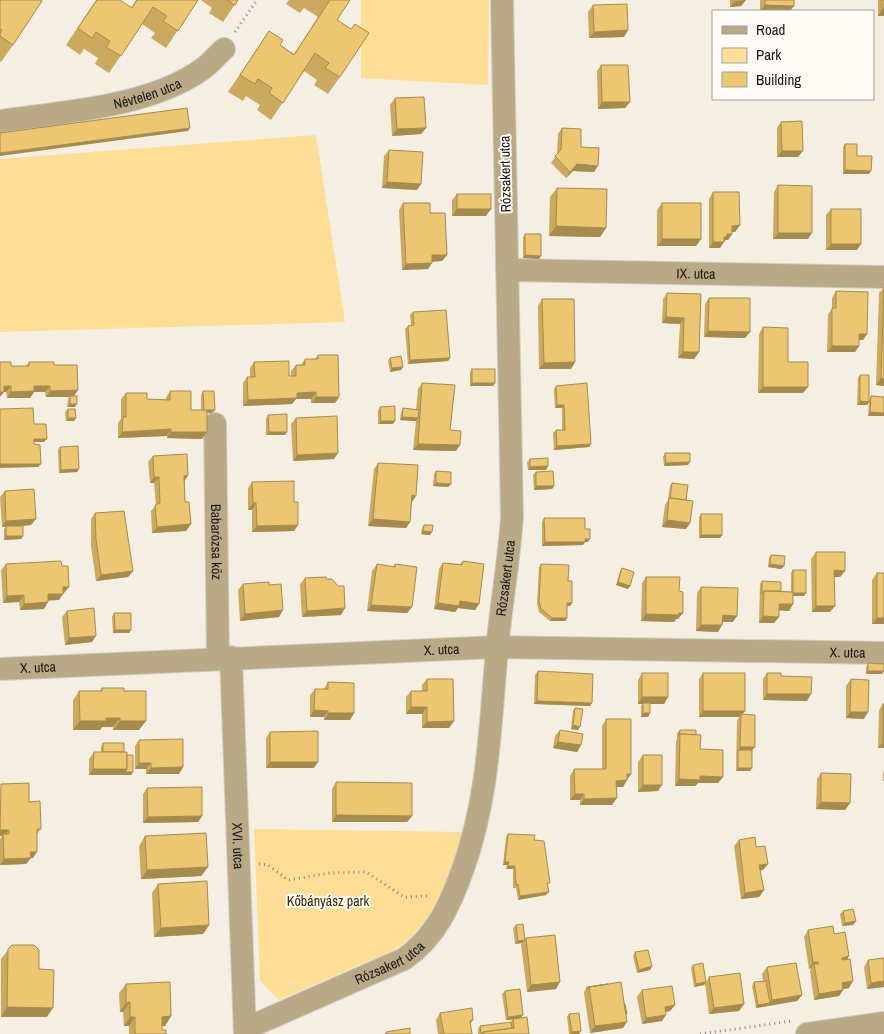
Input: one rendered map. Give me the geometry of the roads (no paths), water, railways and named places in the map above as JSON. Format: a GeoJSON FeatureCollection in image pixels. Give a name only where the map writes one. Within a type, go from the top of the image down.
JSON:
{"type":"FeatureCollection","features":[{"type":"Feature","properties":{"kind":"street","name":"Rózsakert utca"},"geometry":{"type":"LineString","coordinates":[[245,1032],[404,958],[420,947],[437,928],[451,902],[476,834],[489,758],[497,647],[510,554],[512,517],[502,0]]}},
{"type":"Feature","properties":{"kind":"street","name":"Névtelen utca"},"geometry":{"type":"LineString","coordinates":[[0,121],[121,103],[150,94],[200,71],[224,49]]}},
{"type":"Feature","properties":{"kind":"street","name":"IX. utca"},"geometry":{"type":"LineString","coordinates":[[508,270],[884,277]]}},
{"type":"Feature","properties":{"kind":"street","name":"Babarózsa köz"},"geometry":{"type":"LineString","coordinates":[[215,424],[224,657]]}},
{"type":"Feature","properties":{"kind":"street","name":"X. utca"},"geometry":{"type":"LineString","coordinates":[[0,669],[224,657],[497,647],[884,652]]}},
{"type":"Feature","properties":{"kind":"street","name":"XVI. utca"},"geometry":{"type":"LineString","coordinates":[[224,657],[238,865],[245,1032]]}},
{"type":"Feature","properties":{"kind":"street"},"geometry":{"type":"LineString","coordinates":[[807,1034],[884,1023]]}},
{"type":"Feature","properties":{"kind":"park label","name":"Kőbányász park"},"geometry":{"type":"Point","coordinates":[328,901]}}]}
